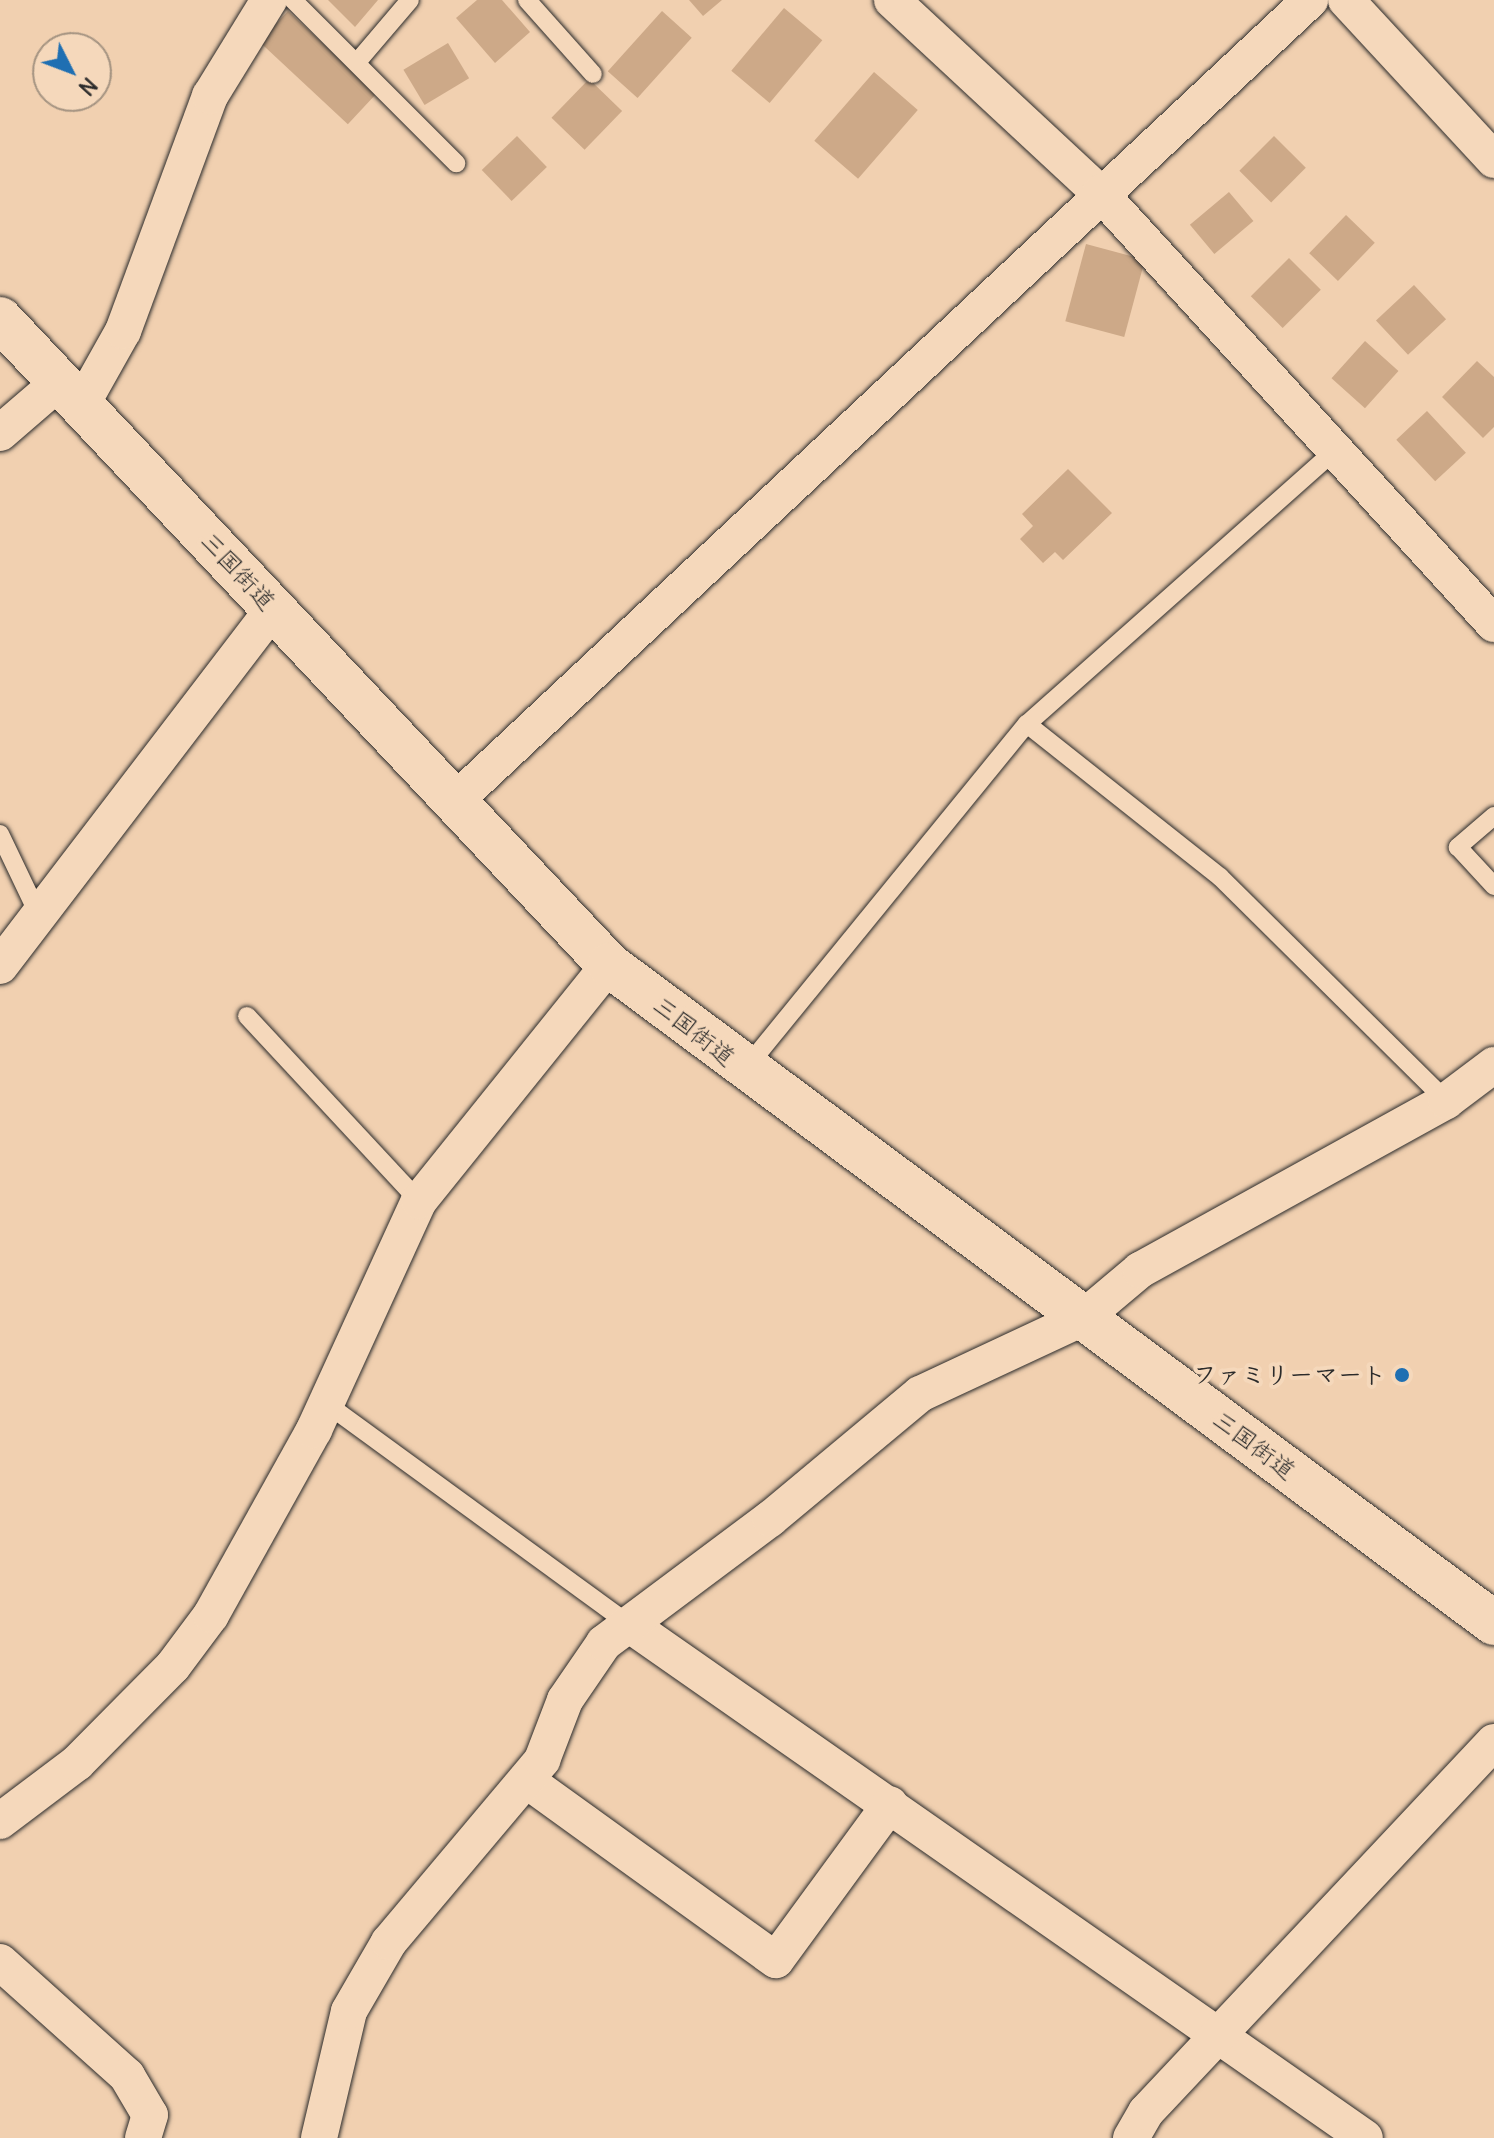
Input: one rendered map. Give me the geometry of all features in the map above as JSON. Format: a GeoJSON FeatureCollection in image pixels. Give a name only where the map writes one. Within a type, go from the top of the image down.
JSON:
{"type":"FeatureCollection","features":[{"type":"Feature","properties":{"kind":"street"},"geometry":{"type":"LineString","coordinates":[[0,433],[70,393],[123,331],[210,96],[269,0]]}},
{"type":"Feature","properties":{"kind":"street"},"geometry":{"type":"LineString","coordinates":[[892,0],[1100,193],[1494,624]]}},
{"type":"Feature","properties":{"kind":"street"},"geometry":{"type":"LineString","coordinates":[[455,801],[1100,193],[1310,0]]}},
{"type":"Feature","properties":{"kind":"street"},"geometry":{"type":"LineString","coordinates":[[1346,0],[1494,160]]}},
{"type":"Feature","properties":{"kind":"street","name":"三国街道"},"geometry":{"type":"LineString","coordinates":[[0,319],[609,965],[744,1070],[1494,1623]]}},
{"type":"Feature","properties":{"kind":"street"},"geometry":{"type":"LineString","coordinates":[[0,966],[40,918],[273,609]]}},
{"type":"Feature","properties":{"kind":"street"},"geometry":{"type":"LineString","coordinates":[[0,1821],[77,1763],[173,1666],[211,1615],[327,1404],[419,1201],[609,965]]}},
{"type":"Feature","properties":{"kind":"street"},"geometry":{"type":"LineString","coordinates":[[319,2138],[326,2090],[357,1997],[389,1942],[542,1760],[581,1677],[604,1643],[920,1394],[1083,1318],[1140,1270],[1446,1101],[1494,1065]]}},
{"type":"Feature","properties":{"kind":"street"},"geometry":{"type":"LineString","coordinates":[[630,1625],[1223,2034],[1365,2138]]}},
{"type":"Feature","properties":{"kind":"street"},"geometry":{"type":"LineString","coordinates":[[1131,2138],[1146,2112],[1223,2034],[1494,1742]]}},
{"type":"Feature","properties":{"kind":"street"},"geometry":{"type":"LineString","coordinates":[[526,1780],[776,1960],[890,1804]]}},
{"type":"Feature","properties":{"kind":"street"},"geometry":{"type":"LineString","coordinates":[[0,1962],[127,2076],[150,2115],[143,2138]]}},
{"type":"Feature","properties":{"kind":"lane"},"geometry":{"type":"LineString","coordinates":[[293,0],[358,61],[456,163]]}},
{"type":"Feature","properties":{"kind":"lane"},"geometry":{"type":"LineString","coordinates":[[358,61],[410,0]]}},
{"type":"Feature","properties":{"kind":"lane"},"geometry":{"type":"LineString","coordinates":[[527,0],[593,74]]}},
{"type":"Feature","properties":{"kind":"lane"},"geometry":{"type":"LineString","coordinates":[[744,1070],[1027,724],[1336,450]]}},
{"type":"Feature","properties":{"kind":"lane"},"geometry":{"type":"LineString","coordinates":[[1027,724],[1220,877],[1446,1101]]}},
{"type":"Feature","properties":{"kind":"lane"},"geometry":{"type":"LineString","coordinates":[[1494,816],[1458,847],[1494,886]]}},
{"type":"Feature","properties":{"kind":"lane"},"geometry":{"type":"LineString","coordinates":[[0,834],[40,918]]}},
{"type":"Feature","properties":{"kind":"lane"},"geometry":{"type":"LineString","coordinates":[[247,1016],[419,1201]]}},
{"type":"Feature","properties":{"kind":"lane"},"geometry":{"type":"LineString","coordinates":[[327,1404],[630,1625]]}},
{"type":"Feature","properties":{"kind":"building"},"geometry":{"type":"Polygon","coordinates":[[[328,0],[378,0],[355,27],[328,0]]]}},
{"type":"Feature","properties":{"kind":"building"},"geometry":{"type":"Polygon","coordinates":[[[477,0],[502,0],[530,32],[495,63],[456,18],[477,0]]]}},
{"type":"Feature","properties":{"kind":"building"},"geometry":{"type":"Polygon","coordinates":[[[689,0],[722,0],[703,16],[689,0]]]}},
{"type":"Feature","properties":{"kind":"building"},"geometry":{"type":"Polygon","coordinates":[[[784,8],[822,40],[770,103],[731,71],[784,8]]]}},
{"type":"Feature","properties":{"kind":"building"},"geometry":{"type":"Polygon","coordinates":[[[288,11],[376,94],[348,124],[259,42],[288,11]]]}},
{"type":"Feature","properties":{"kind":"building"},"geometry":{"type":"Polygon","coordinates":[[[662,11],[692,38],[638,98],[608,71],[662,11]]]}},
{"type":"Feature","properties":{"kind":"building"},"geometry":{"type":"Polygon","coordinates":[[[448,43],[469,78],[425,105],[403,70],[448,43]]]}},
{"type":"Feature","properties":{"kind":"building"},"geometry":{"type":"Polygon","coordinates":[[[874,72],[918,110],[858,179],[814,141],[874,72]]]}},
{"type":"Feature","properties":{"kind":"building"},"geometry":{"type":"Polygon","coordinates":[[[589,79],[622,111],[585,150],[551,118],[589,79]]]}},
{"type":"Feature","properties":{"kind":"building"},"geometry":{"type":"Polygon","coordinates":[[[517,136],[547,167],[512,201],[482,170],[517,136]]]}},
{"type":"Feature","properties":{"kind":"building"},"geometry":{"type":"Polygon","coordinates":[[[1274,136],[1306,168],[1271,202],[1239,171],[1274,136]]]}},
{"type":"Feature","properties":{"kind":"building"},"geometry":{"type":"Polygon","coordinates":[[[1229,192],[1253,221],[1214,254],[1190,225],[1229,192]]]}},
{"type":"Feature","properties":{"kind":"building"},"geometry":{"type":"Polygon","coordinates":[[[1346,215],[1375,243],[1338,281],[1309,253],[1346,215]]]}},
{"type":"Feature","properties":{"kind":"building"},"geometry":{"type":"Polygon","coordinates":[[[1086,244],[1145,260],[1124,337],[1065,321],[1086,244]]]}},
{"type":"Feature","properties":{"kind":"building"},"geometry":{"type":"Polygon","coordinates":[[[1289,258],[1321,290],[1283,328],[1251,296],[1289,258]]]}},
{"type":"Feature","properties":{"kind":"building"},"geometry":{"type":"Polygon","coordinates":[[[1414,285],[1446,319],[1408,355],[1376,320],[1414,285]]]}},
{"type":"Feature","properties":{"kind":"building"},"geometry":{"type":"Polygon","coordinates":[[[1365,341],[1398,371],[1365,408],[1332,378],[1365,341]]]}},
{"type":"Feature","properties":{"kind":"building"},"geometry":{"type":"Polygon","coordinates":[[[1477,361],[1494,377],[1494,427],[1483,438],[1442,397],[1477,361]]]}},
{"type":"Feature","properties":{"kind":"building"},"geometry":{"type":"Polygon","coordinates":[[[1427,411],[1466,453],[1435,481],[1396,440],[1427,411]]]}},
{"type":"Feature","properties":{"kind":"building"},"geometry":{"type":"Polygon","coordinates":[[[1068,469],[1112,513],[1063,560],[1055,552],[1043,563],[1020,539],[1033,526],[1022,514],[1068,469]]]}},
{"type":"Feature","properties":{"kind":"place","name":"ファミリーマート"},"geometry":{"type":"Point","coordinates":[1402,1375]}}]}
